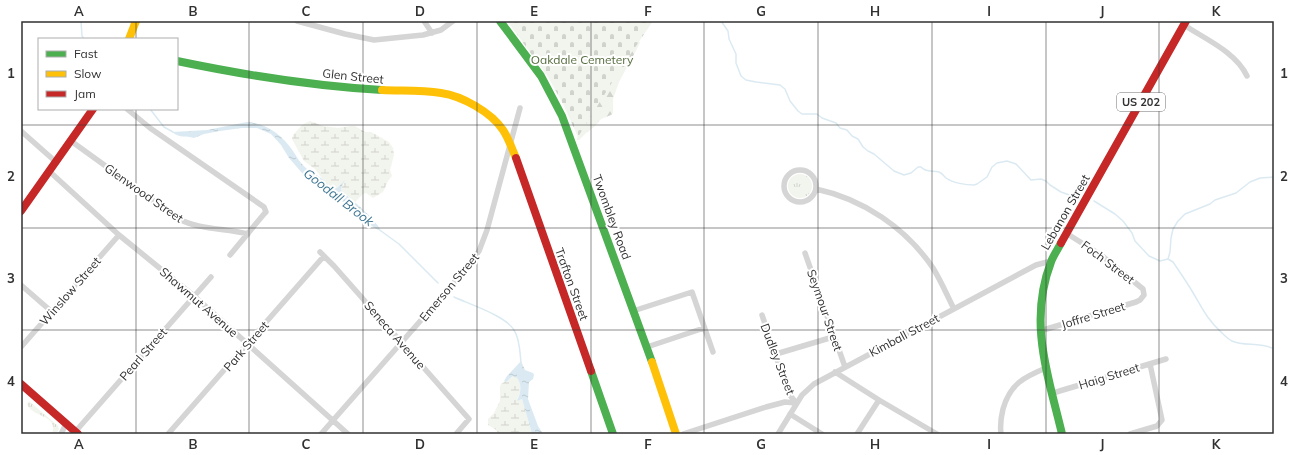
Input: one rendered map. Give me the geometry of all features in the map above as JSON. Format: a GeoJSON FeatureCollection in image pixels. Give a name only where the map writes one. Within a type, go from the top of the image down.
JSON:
{"type":"FeatureCollection","features":[{"type":"Feature","properties":{"kind":"main road"},"geometry":{"type":"LineString","coordinates":[[129,38],[136,21]]}},
{"type":"Feature","properties":{"kind":"main road","name":"Twombley Road"},"geometry":{"type":"LineString","coordinates":[[500,21],[541,76],[562,116],[647,347],[676,434]]}},
{"type":"Feature","properties":{"kind":"main road","name":"Lebanon Street"},"geometry":{"type":"LineString","coordinates":[[1062,434],[1046,368],[1040,331],[1041,300],[1051,261],[1185,23]]}},
{"type":"Feature","properties":{"kind":"main road","name":"Glen Street"},"geometry":{"type":"LineString","coordinates":[[178,61],[242,73],[344,88],[377,91],[438,92],[447,94],[466,102],[489,116],[504,130],[510,142]]}},
{"type":"Feature","properties":{"kind":"main road"},"geometry":{"type":"LineString","coordinates":[[21,210],[92,110]]}},
{"type":"Feature","properties":{"kind":"main road","name":"Trafton Street"},"geometry":{"type":"LineString","coordinates":[[510,142],[613,434]]}},
{"type":"Feature","properties":{"kind":"main road"},"geometry":{"type":"LineString","coordinates":[[21,384],[77,433]]}},
{"type":"Feature","properties":{"kind":"street"},"geometry":{"type":"LineString","coordinates":[[297,21],[374,40],[410,37],[432,33],[441,30],[454,21]]}},
{"type":"Feature","properties":{"kind":"street"},"geometry":{"type":"LineString","coordinates":[[424,21],[432,33]]}},
{"type":"Feature","properties":{"kind":"street"},"geometry":{"type":"LineString","coordinates":[[1185,23],[1236,59],[1248,76]]}},
{"type":"Feature","properties":{"kind":"street","name":"Emerson Street"},"geometry":{"type":"LineString","coordinates":[[321,434],[468,266],[479,251],[487,230],[520,108]]}},
{"type":"Feature","properties":{"kind":"street"},"geometry":{"type":"LineString","coordinates":[[128,110],[150,128],[262,205],[266,210],[230,255]]}},
{"type":"Feature","properties":{"kind":"street"},"geometry":{"type":"LineString","coordinates":[[21,131],[56,162]]}},
{"type":"Feature","properties":{"kind":"street","name":"Glenwood Street"},"geometry":{"type":"LineString","coordinates":[[71,141],[179,219],[201,227],[226,229],[248,234]]}},
{"type":"Feature","properties":{"kind":"street"},"geometry":{"type":"LineString","coordinates":[[804,171],[813,178],[816,183],[816,189],[810,199],[804,202],[798,202],[792,200],[786,192],[786,180],[792,173],[804,171]]}},
{"type":"Feature","properties":{"kind":"street","name":"Shawmut Avenue"},"geometry":{"type":"LineString","coordinates":[[49,172],[119,234],[194,296],[348,434]]}},
{"type":"Feature","properties":{"kind":"street"},"geometry":{"type":"LineString","coordinates":[[816,189],[840,196],[867,208],[885,219],[902,233],[918,249],[932,267],[954,309]]}},
{"type":"Feature","properties":{"kind":"street","name":"Foch Street"},"geometry":{"type":"LineString","coordinates":[[1066,233],[1101,255],[1143,289],[1144,296]]}},
{"type":"Feature","properties":{"kind":"street","name":"Winslow Street"},"geometry":{"type":"LineString","coordinates":[[21,347],[119,234]]}},
{"type":"Feature","properties":{"kind":"street","name":"Seymour Street"},"geometry":{"type":"LineString","coordinates":[[805,253],[845,368]]}},
{"type":"Feature","properties":{"kind":"street","name":"Seneca Avenue"},"geometry":{"type":"LineString","coordinates":[[322,254],[469,419],[456,434]]}},
{"type":"Feature","properties":{"kind":"street","name":"Park Street"},"geometry":{"type":"LineString","coordinates":[[168,434],[248,344],[322,254]]}},
{"type":"Feature","properties":{"kind":"street","name":"Kimball Street"},"geometry":{"type":"LineString","coordinates":[[778,434],[796,403],[810,387],[835,372],[1036,265],[1051,261]]}},
{"type":"Feature","properties":{"kind":"street","name":"Pearl Street"},"geometry":{"type":"LineString","coordinates":[[77,433],[211,277]]}},
{"type":"Feature","properties":{"kind":"street"},"geometry":{"type":"LineString","coordinates":[[21,285],[52,312]]}},
{"type":"Feature","properties":{"kind":"street"},"geometry":{"type":"LineString","coordinates":[[633,311],[692,292],[713,352]]}},
{"type":"Feature","properties":{"kind":"street","name":"Joffre Street"},"geometry":{"type":"LineString","coordinates":[[1040,331],[1136,302],[1144,296]]}},
{"type":"Feature","properties":{"kind":"street","name":"Dudley Street"},"geometry":{"type":"LineString","coordinates":[[762,315],[790,395],[796,403]]}},
{"type":"Feature","properties":{"kind":"street"},"geometry":{"type":"LineString","coordinates":[[647,347],[704,328]]}},
{"type":"Feature","properties":{"kind":"street"},"geometry":{"type":"LineString","coordinates":[[776,354],[833,337]]}},
{"type":"Feature","properties":{"kind":"street","name":"Haig Street"},"geometry":{"type":"LineString","coordinates":[[1053,393],[1166,359]]}},
{"type":"Feature","properties":{"kind":"street"},"geometry":{"type":"LineString","coordinates":[[1130,434],[1153,427],[1161,422],[1161,414],[1150,364]]}},
{"type":"Feature","properties":{"kind":"street"},"geometry":{"type":"LineString","coordinates":[[1001,434],[1000,425],[1003,411],[1011,390],[1024,378],[1046,368]]}},
{"type":"Feature","properties":{"kind":"street"},"geometry":{"type":"LineString","coordinates":[[835,372],[937,434]]}},
{"type":"Feature","properties":{"kind":"street"},"geometry":{"type":"LineString","coordinates":[[857,434],[879,400]]}},
{"type":"Feature","properties":{"kind":"street"},"geometry":{"type":"LineString","coordinates":[[683,434],[766,407],[785,402],[796,403]]}},
{"type":"Feature","properties":{"kind":"street"},"geometry":{"type":"LineString","coordinates":[[790,414],[822,434]]}},
{"type":"Feature","properties":{"kind":"street"},"geometry":{"type":"LineString","coordinates":[[61,434],[66,424]]}},
{"type":"Feature","properties":{"kind":"green space","name":"Oakdale Cemetery"},"geometry":{"type":"Polygon","coordinates":[[[507,21],[653,21],[621,68],[578,137],[563,104],[548,77],[507,21]]]}},
{"type":"Feature","properties":{"kind":"green space"},"geometry":{"type":"Polygon","coordinates":[[[637,40],[640,42],[639,45],[619,82],[613,99],[613,113],[601,119],[594,127],[579,140],[577,140],[580,118],[637,40]]]}},
{"type":"Feature","properties":{"kind":"green space"},"geometry":{"type":"Polygon","coordinates":[[[310,121],[323,126],[338,128],[355,126],[365,132],[371,132],[389,142],[393,148],[394,155],[390,170],[392,176],[383,192],[373,198],[366,193],[363,194],[355,202],[341,190],[344,184],[343,182],[337,188],[327,185],[315,169],[304,161],[292,139],[293,135],[302,125],[310,121]]]}},
{"type":"Feature","properties":{"kind":"green space"},"geometry":{"type":"Polygon","coordinates":[[[795,174],[805,174],[812,181],[812,191],[805,198],[795,198],[788,191],[788,181],[795,174]]]}},
{"type":"Feature","properties":{"kind":"green space"},"geometry":{"type":"Polygon","coordinates":[[[514,376],[520,383],[520,393],[517,399],[518,401],[522,399],[532,434],[499,434],[495,429],[488,425],[488,419],[494,413],[500,401],[501,384],[514,376]]]}},
{"type":"Feature","properties":{"kind":"green space"},"geometry":{"type":"Polygon","coordinates":[[[29,401],[58,426],[59,429],[56,434],[52,434],[52,423],[48,419],[34,412],[27,404],[29,401]]]}},
{"type":"Feature","properties":{"kind":"water"},"geometry":{"type":"Polygon","coordinates":[[[247,122],[261,125],[279,135],[309,171],[330,186],[337,188],[345,180],[341,190],[368,215],[382,232],[373,227],[353,209],[302,173],[271,134],[257,128],[242,128],[220,131],[204,134],[194,138],[181,136],[172,132],[207,130],[247,122]]]}},
{"type":"Feature","properties":{"kind":"water"},"geometry":{"type":"Polygon","coordinates":[[[521,361],[525,370],[533,373],[534,375],[533,379],[529,382],[528,399],[538,426],[543,434],[532,434],[522,399],[517,400],[520,383],[517,378],[513,376],[506,382],[504,381],[521,361]]]}},
{"type":"Feature","properties":{"kind":"waterway","name":"Goodall Brook"},"geometry":{"type":"LineString","coordinates":[[81,21],[83,38]]}},
{"type":"Feature","properties":{"kind":"waterway"},"geometry":{"type":"LineString","coordinates":[[721,21],[728,31],[729,39],[736,54],[736,63],[741,76],[746,80],[780,85],[785,89],[790,101],[798,111],[802,114],[817,114],[822,118],[836,123],[840,128],[847,130],[852,136],[858,139],[863,147],[894,171],[904,175],[911,173],[918,167],[921,167],[927,171],[940,172],[952,181],[974,185],[987,177],[992,167],[997,163],[1007,161],[1016,164],[1031,180],[1041,179],[1061,192],[1075,197]]}},
{"type":"Feature","properties":{"kind":"waterway","name":"Goodall Brook"},"geometry":{"type":"LineString","coordinates":[[151,110],[164,127],[173,132]]}},
{"type":"Feature","properties":{"kind":"waterway"},"geometry":{"type":"LineString","coordinates":[[1168,259],[1173,229],[1185,214],[1210,204],[1215,200],[1236,193],[1250,182],[1260,178],[1274,177]]}},
{"type":"Feature","properties":{"kind":"waterway"},"geometry":{"type":"LineString","coordinates":[[1094,201],[1115,214],[1123,221],[1132,233],[1135,241],[1149,256],[1160,261],[1168,259],[1173,262],[1208,318],[1227,337],[1237,343],[1263,345],[1274,349]]}},
{"type":"Feature","properties":{"kind":"waterway","name":"Goodall Brook"},"geometry":{"type":"LineString","coordinates":[[381,231],[399,244],[438,283]]}},
{"type":"Feature","properties":{"kind":"waterway","name":"Goodall Brook"},"geometry":{"type":"LineString","coordinates":[[454,297],[495,315],[510,325],[517,338],[521,363]]}},
{"type":"Feature","properties":{"kind":"traffic: fast"},"geometry":{"type":"LineString","coordinates":[[500,21],[541,76],[562,116],[652,362]]}},
{"type":"Feature","properties":{"kind":"traffic: fast"},"geometry":{"type":"LineString","coordinates":[[178,61],[279,79],[330,86],[382,90]]}},
{"type":"Feature","properties":{"kind":"traffic: fast"},"geometry":{"type":"LineString","coordinates":[[1061,243],[1052,260],[1044,284],[1041,306],[1041,327],[1046,369],[1062,434]]}},
{"type":"Feature","properties":{"kind":"traffic: fast"},"geometry":{"type":"LineString","coordinates":[[591,371],[613,434]]}},
{"type":"Feature","properties":{"kind":"traffic: slow"},"geometry":{"type":"LineString","coordinates":[[129,38],[136,21]]}},
{"type":"Feature","properties":{"kind":"traffic: slow"},"geometry":{"type":"LineString","coordinates":[[382,90],[441,93],[467,101],[484,111],[498,123],[507,137],[516,158]]}},
{"type":"Feature","properties":{"kind":"traffic: slow"},"geometry":{"type":"LineString","coordinates":[[652,362],[676,434]]}},
{"type":"Feature","properties":{"kind":"traffic: jam"},"geometry":{"type":"LineString","coordinates":[[1061,243],[1186,21]]}},
{"type":"Feature","properties":{"kind":"traffic: jam"},"geometry":{"type":"LineString","coordinates":[[21,211],[92,110]]}},
{"type":"Feature","properties":{"kind":"traffic: jam"},"geometry":{"type":"LineString","coordinates":[[516,158],[591,371]]}},
{"type":"Feature","properties":{"kind":"traffic: jam"},"geometry":{"type":"LineString","coordinates":[[21,384],[78,434]]}}]}
